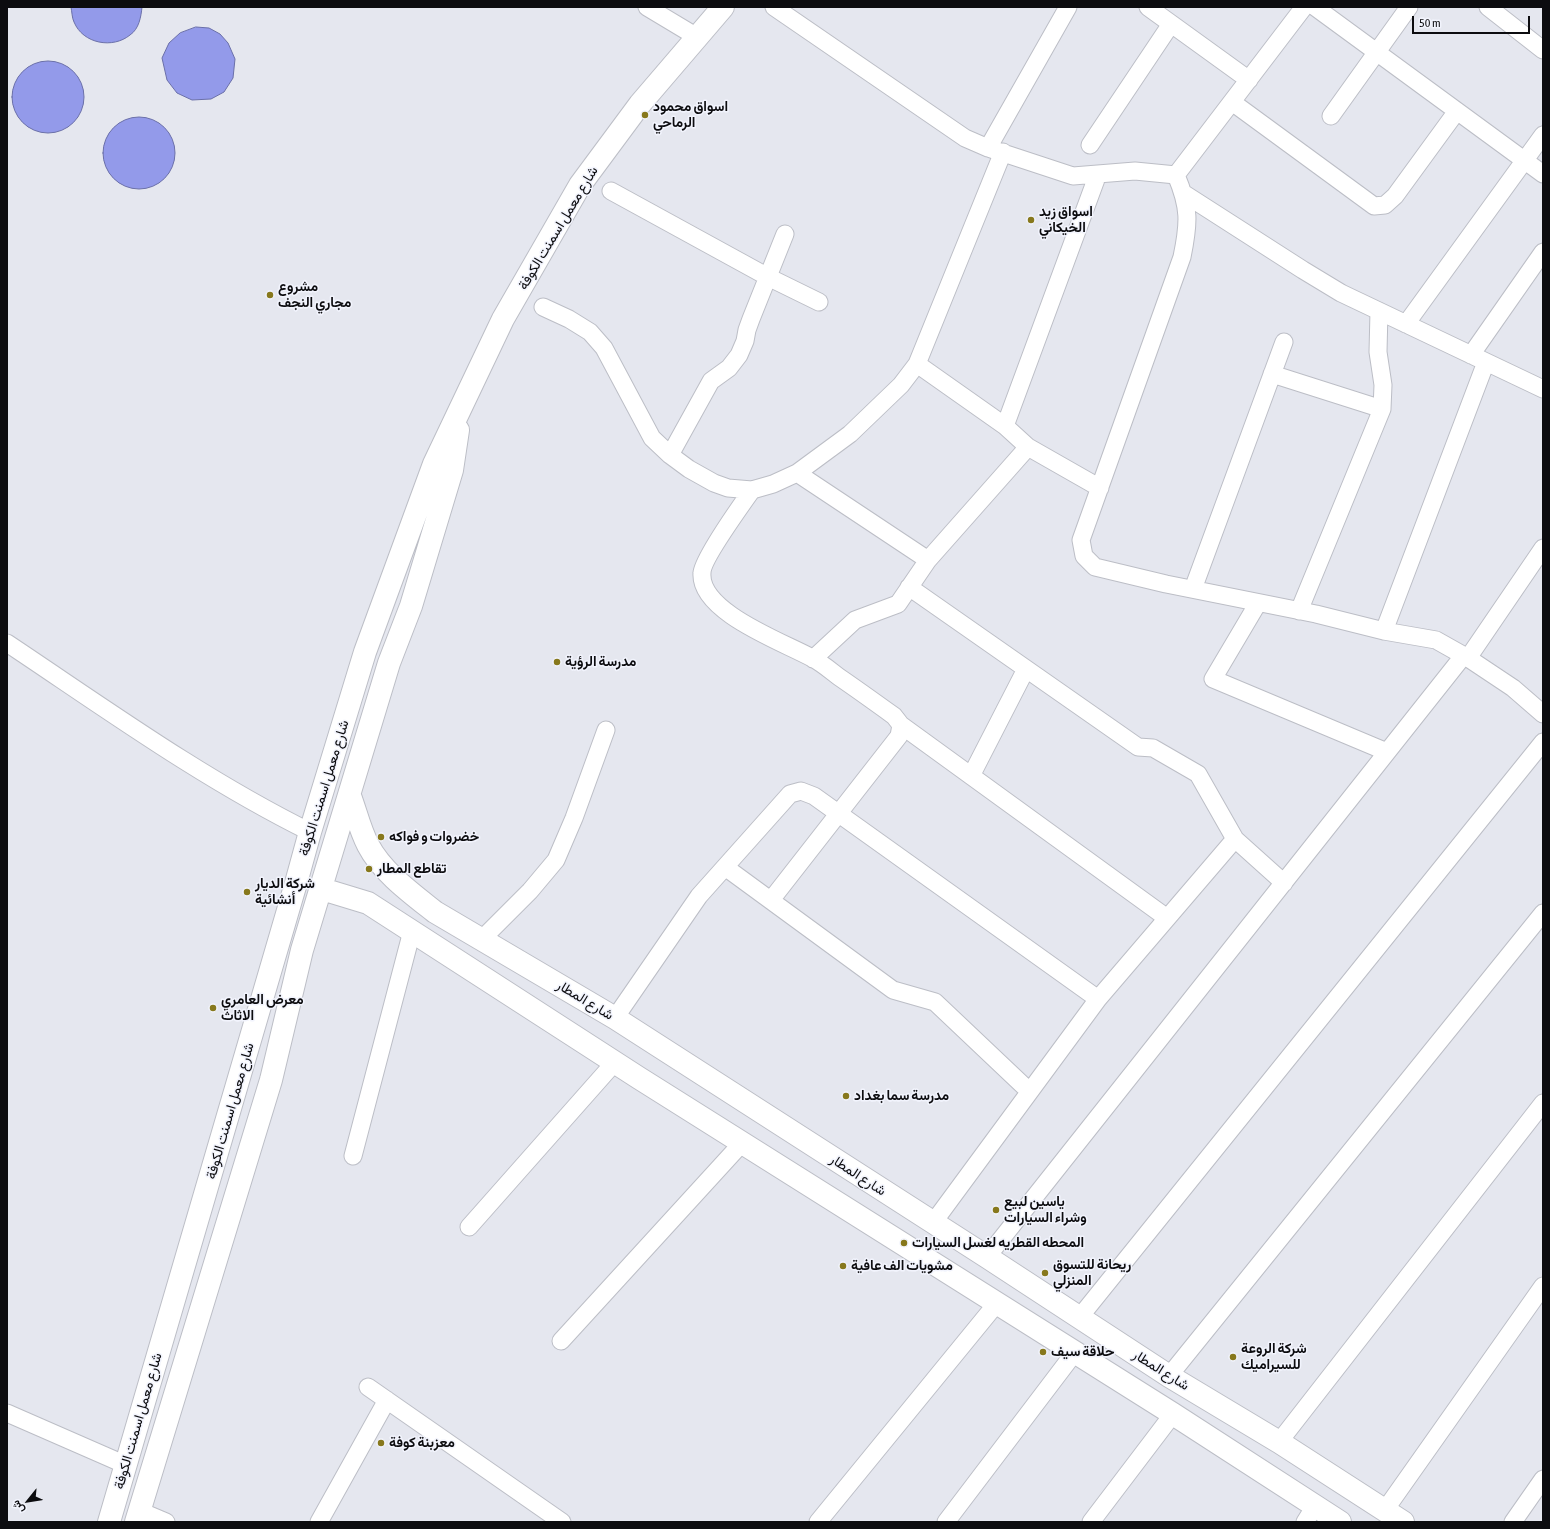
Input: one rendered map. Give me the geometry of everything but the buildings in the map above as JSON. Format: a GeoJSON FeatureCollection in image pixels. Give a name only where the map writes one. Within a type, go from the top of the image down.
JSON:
{"type":"FeatureCollection","features":[{"type":"Feature","properties":{"kind":"main road","name":"شارع معمل اسمنت الكوفة"},"geometry":{"type":"LineString","coordinates":[[109,1522],[310,832],[365,652],[434,464],[503,319],[580,184],[640,104],[723,7]]}},
{"type":"Feature","properties":{"kind":"main road","name":"شارع معمل اسمنت الكوفة"},"geometry":{"type":"LineString","coordinates":[[138,1516],[271,1080],[302,950],[322,889],[389,663],[411,606],[452,470],[461,407]]}},
{"type":"Feature","properties":{"kind":"main road"},"geometry":{"type":"LineString","coordinates":[[365,652],[371,650],[382,654],[389,663]]}},
{"type":"Feature","properties":{"kind":"main road","name":"شارع المطار"},"geometry":{"type":"LineString","coordinates":[[350,796],[368,845],[386,870],[409,892],[435,912],[615,1018],[1040,1291],[1169,1376],[1279,1442],[1403,1522]]}},
{"type":"Feature","properties":{"kind":"main road"},"geometry":{"type":"LineString","coordinates":[[322,889],[368,903],[742,1143],[1174,1414],[1310,1514],[1340,1522]]}},
{"type":"Feature","properties":{"kind":"main road"},"geometry":{"type":"LineString","coordinates":[[1022,1318],[1035,1309],[1040,1291]]}},
{"type":"Feature","properties":{"kind":"main road"},"geometry":{"type":"LineString","coordinates":[[1079,1354],[1084,1347],[1088,1324]]}},
{"type":"Feature","properties":{"kind":"street"},"geometry":{"type":"LineString","coordinates":[[647,7],[697,37]]}},
{"type":"Feature","properties":{"kind":"street"},"geometry":{"type":"LineString","coordinates":[[774,7],[965,138],[1073,176],[1135,171],[1176,175]]}},
{"type":"Feature","properties":{"kind":"street"},"geometry":{"type":"LineString","coordinates":[[543,307],[569,319],[590,332],[604,348],[652,438],[670,455],[689,469],[714,483],[728,488],[752,490],[773,484],[797,472],[850,434],[901,385],[917,364],[996,150],[1068,7]]}},
{"type":"Feature","properties":{"kind":"street"},"geometry":{"type":"LineString","coordinates":[[1148,7],[1249,80]]}},
{"type":"Feature","properties":{"kind":"street"},"geometry":{"type":"LineString","coordinates":[[1176,175],[1304,7]]}},
{"type":"Feature","properties":{"kind":"street"},"geometry":{"type":"LineString","coordinates":[[1315,7],[1543,174]]}},
{"type":"Feature","properties":{"kind":"street"},"geometry":{"type":"LineString","coordinates":[[1331,116],[1409,7]]}},
{"type":"Feature","properties":{"kind":"street"},"geometry":{"type":"LineString","coordinates":[[1488,7],[1543,50]]}},
{"type":"Feature","properties":{"kind":"street"},"geometry":{"type":"LineString","coordinates":[[1090,145],[1171,24]]}},
{"type":"Feature","properties":{"kind":"street"},"geometry":{"type":"LineString","coordinates":[[1232,102],[1374,206],[1385,205],[1395,196],[1457,111]]}},
{"type":"Feature","properties":{"kind":"street"},"geometry":{"type":"LineString","coordinates":[[1406,324],[1543,135]]}},
{"type":"Feature","properties":{"kind":"street"},"geometry":{"type":"LineString","coordinates":[[1005,426],[1098,174]]}},
{"type":"Feature","properties":{"kind":"street"},"geometry":{"type":"LineString","coordinates":[[1176,175],[1183,193],[1187,214],[1188,228],[1182,257],[1081,540],[1084,556],[1095,567],[1384,631],[1436,640],[1466,657],[1513,688],[1543,714]]}},
{"type":"Feature","properties":{"kind":"street"},"geometry":{"type":"LineString","coordinates":[[611,191],[768,277],[819,302]]}},
{"type":"Feature","properties":{"kind":"street"},"geometry":{"type":"LineString","coordinates":[[1183,193],[1341,293],[1543,389]]}},
{"type":"Feature","properties":{"kind":"street"},"geometry":{"type":"LineString","coordinates":[[670,455],[711,381],[729,368],[739,356],[745,341],[749,324],[785,234]]}},
{"type":"Feature","properties":{"kind":"street"},"geometry":{"type":"LineString","coordinates":[[1471,355],[1543,252]]}},
{"type":"Feature","properties":{"kind":"street"},"geometry":{"type":"LineString","coordinates":[[1299,611],[1382,409],[1383,385],[1378,352],[1379,311]]}},
{"type":"Feature","properties":{"kind":"street"},"geometry":{"type":"LineString","coordinates":[[1193,589],[1284,342]]}},
{"type":"Feature","properties":{"kind":"street"},"geometry":{"type":"LineString","coordinates":[[1384,631],[1486,362]]}},
{"type":"Feature","properties":{"kind":"street"},"geometry":{"type":"LineString","coordinates":[[917,364],[1005,426],[1028,447],[1100,488]]}},
{"type":"Feature","properties":{"kind":"street"},"geometry":{"type":"LineString","coordinates":[[1272,374],[1382,409]]}},
{"type":"Feature","properties":{"kind":"street"},"geometry":{"type":"LineString","coordinates":[[813,658],[855,620],[898,604],[928,560],[1028,447]]}},
{"type":"Feature","properties":{"kind":"street"},"geometry":{"type":"LineString","coordinates":[[797,472],[928,560]]}},
{"type":"Feature","properties":{"kind":"street"},"geometry":{"type":"LineString","coordinates":[[752,490],[707,559],[702,572],[704,589],[719,605],[739,621],[766,637],[813,658],[894,716],[901,725],[1167,918]]}},
{"type":"Feature","properties":{"kind":"street"},"geometry":{"type":"LineString","coordinates":[[987,1257],[1387,752],[1466,657],[1543,548]]}},
{"type":"Feature","properties":{"kind":"street"},"geometry":{"type":"LineString","coordinates":[[910,587],[1138,747],[1153,748],[1198,774],[1235,839],[1284,883]]}},
{"type":"Feature","properties":{"kind":"street"},"geometry":{"type":"LineString","coordinates":[[1258,603],[1213,679],[1387,752]]}},
{"type":"Feature","properties":{"kind":"street"},"geometry":{"type":"LineString","coordinates":[[7,644],[213,779],[310,832]]}},
{"type":"Feature","properties":{"kind":"street"},"geometry":{"type":"LineString","coordinates":[[971,776],[1026,669]]}},
{"type":"Feature","properties":{"kind":"street"},"geometry":{"type":"LineString","coordinates":[[771,900],[899,736],[901,725]]}},
{"type":"Feature","properties":{"kind":"street"},"geometry":{"type":"LineString","coordinates":[[482,939],[530,890],[556,860],[574,818],[606,730]]}},
{"type":"Feature","properties":{"kind":"street"},"geometry":{"type":"LineString","coordinates":[[1088,1324],[1543,742]]}},
{"type":"Feature","properties":{"kind":"street"},"geometry":{"type":"LineString","coordinates":[[615,1018],[699,896],[790,794],[801,791],[814,796],[1098,999]]}},
{"type":"Feature","properties":{"kind":"street"},"geometry":{"type":"LineString","coordinates":[[933,1223],[1098,999],[1235,839]]}},
{"type":"Feature","properties":{"kind":"street"},"geometry":{"type":"LineString","coordinates":[[726,867],[893,990],[935,1002],[1029,1091]]}},
{"type":"Feature","properties":{"kind":"street"},"geometry":{"type":"LineString","coordinates":[[1169,1376],[1543,913]]}},
{"type":"Feature","properties":{"kind":"street"},"geometry":{"type":"LineString","coordinates":[[353,1156],[412,931]]}},
{"type":"Feature","properties":{"kind":"street"},"geometry":{"type":"LineString","coordinates":[[469,1227],[615,1062]]}},
{"type":"Feature","properties":{"kind":"street"},"geometry":{"type":"LineString","coordinates":[[1279,1442],[1543,1103]]}},
{"type":"Feature","properties":{"kind":"street"},"geometry":{"type":"LineString","coordinates":[[561,1341],[742,1143]]}},
{"type":"Feature","properties":{"kind":"street"},"geometry":{"type":"LineString","coordinates":[[1384,1510],[1543,1286]]}},
{"type":"Feature","properties":{"kind":"street"},"geometry":{"type":"LineString","coordinates":[[818,1522],[997,1303]]}},
{"type":"Feature","properties":{"kind":"street"},"geometry":{"type":"LineString","coordinates":[[946,1522],[1079,1354]]}},
{"type":"Feature","properties":{"kind":"street"},"geometry":{"type":"LineString","coordinates":[[368,1387],[562,1522]]}},
{"type":"Feature","properties":{"kind":"street"},"geometry":{"type":"LineString","coordinates":[[319,1522],[387,1400]]}},
{"type":"Feature","properties":{"kind":"street"},"geometry":{"type":"LineString","coordinates":[[7,1413],[126,1465]]}},
{"type":"Feature","properties":{"kind":"street"},"geometry":{"type":"LineString","coordinates":[[1092,1522],[1174,1414]]}},
{"type":"Feature","properties":{"kind":"street"},"geometry":{"type":"LineString","coordinates":[[1513,1522],[1543,1479]]}},
{"type":"Feature","properties":{"kind":"street"},"geometry":{"type":"LineString","coordinates":[[138,1516],[166,1522]]}},
{"type":"Feature","properties":{"kind":"water"},"geometry":{"type":"Polygon","coordinates":[[[71,7],[142,7],[136,30],[123,39],[107,43],[91,39],[78,29],[72,17],[71,7]]]}},
{"type":"Feature","properties":{"kind":"water"},"geometry":{"type":"Polygon","coordinates":[[[196,27],[209,28],[220,34],[228,43],[235,59],[233,78],[224,92],[211,99],[192,100],[177,93],[167,80],[162,58],[169,43],[180,33],[196,27]]]}},
{"type":"Feature","properties":{"kind":"water"},"geometry":{"type":"Polygon","coordinates":[[[48,61],[62,64],[74,71],[81,83],[84,97],[81,111],[74,123],[62,130],[48,133],[34,130],[22,123],[15,111],[12,97],[15,83],[22,71],[34,64],[48,61]]]}},
{"type":"Feature","properties":{"kind":"water"},"geometry":{"type":"Polygon","coordinates":[[[139,117],[159,123],[169,133],[175,153],[169,173],[159,183],[139,189],[119,183],[109,173],[103,153],[109,133],[119,123],[139,117]]]}},
{"type":"Feature","properties":{"kind":"place","name":"اسواق محمود الرماحي"},"geometry":{"type":"Point","coordinates":[645,115]}},
{"type":"Feature","properties":{"kind":"place","name":"اسواق زيد الخيكاني"},"geometry":{"type":"Point","coordinates":[1031,220]}},
{"type":"Feature","properties":{"kind":"place","name":"مشروع مجاري النجف"},"geometry":{"type":"Point","coordinates":[270,295]}},
{"type":"Feature","properties":{"kind":"place","name":"مدرسة الرؤية"},"geometry":{"type":"Point","coordinates":[557,662]}},
{"type":"Feature","properties":{"kind":"place","name":"خضروات و فواكه"},"geometry":{"type":"Point","coordinates":[381,837]}},
{"type":"Feature","properties":{"kind":"place","name":"تقاطع المطار"},"geometry":{"type":"Point","coordinates":[369,869]}},
{"type":"Feature","properties":{"kind":"place","name":"شركة الديار أنشائية"},"geometry":{"type":"Point","coordinates":[247,892]}},
{"type":"Feature","properties":{"kind":"place","name":"معرض العامري الاثاث"},"geometry":{"type":"Point","coordinates":[213,1008]}},
{"type":"Feature","properties":{"kind":"place","name":"مدرسة سما بغداد"},"geometry":{"type":"Point","coordinates":[846,1096]}},
{"type":"Feature","properties":{"kind":"place","name":"ياسين لبيع وشراء السيارات"},"geometry":{"type":"Point","coordinates":[996,1210]}},
{"type":"Feature","properties":{"kind":"place","name":"المحطه القطريه لغسل السيارات"},"geometry":{"type":"Point","coordinates":[904,1243]}},
{"type":"Feature","properties":{"kind":"place","name":"مشويات الف عافية"},"geometry":{"type":"Point","coordinates":[843,1266]}},
{"type":"Feature","properties":{"kind":"place","name":"ريحانة للتسوق المنزلي"},"geometry":{"type":"Point","coordinates":[1045,1273]}},
{"type":"Feature","properties":{"kind":"place","name":"حلاقة سيف"},"geometry":{"type":"Point","coordinates":[1043,1352]}},
{"type":"Feature","properties":{"kind":"place","name":"شركة الروعة للسيراميك"},"geometry":{"type":"Point","coordinates":[1233,1357]}},
{"type":"Feature","properties":{"kind":"place","name":"معزبنة كوفة"},"geometry":{"type":"Point","coordinates":[381,1443]}}]}
